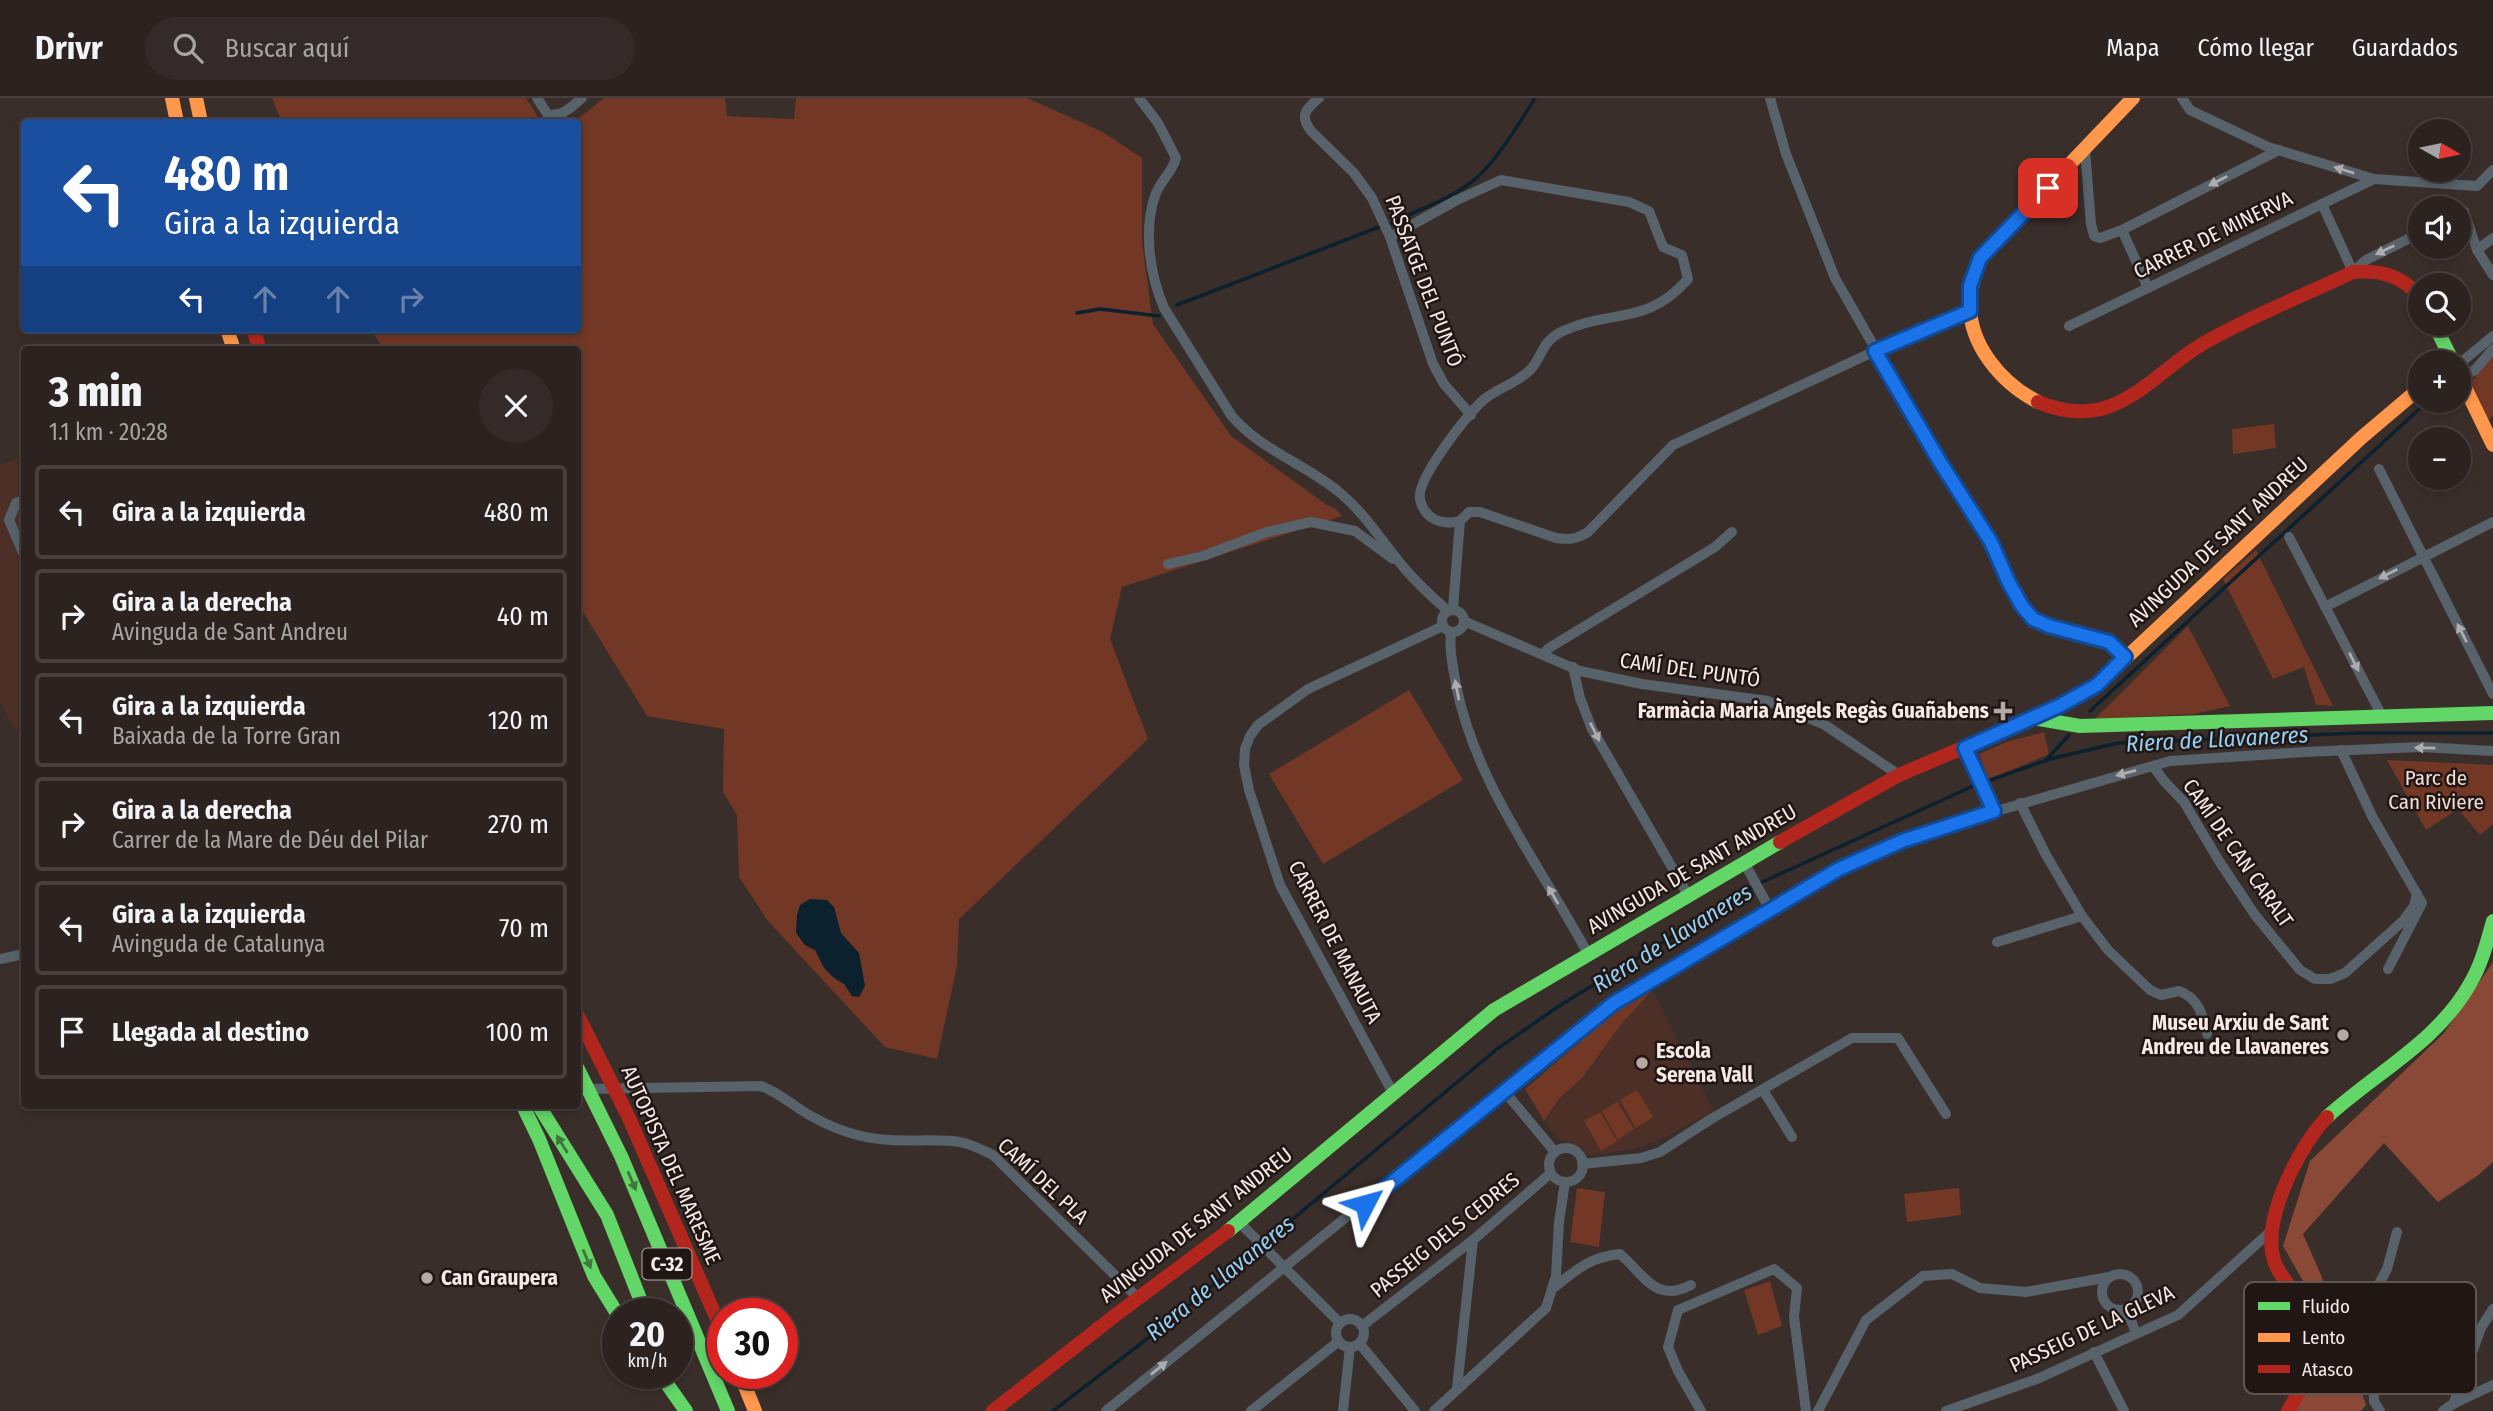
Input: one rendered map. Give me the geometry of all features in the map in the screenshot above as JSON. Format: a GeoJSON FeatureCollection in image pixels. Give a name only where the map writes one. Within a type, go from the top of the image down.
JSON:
{"type":"FeatureCollection","features":[{"type":"Feature","properties":{"kind":"main road"},"geometry":{"type":"LineString","coordinates":[[172,98],[176,119]]}},
{"type":"Feature","properties":{"kind":"main road"},"geometry":{"type":"LineString","coordinates":[[196,98],[200,119]]}},
{"type":"Feature","properties":{"kind":"main road"},"geometry":{"type":"LineString","coordinates":[[2133,98],[1980,258],[1970,286],[1970,311],[1975,338],[2010,386],[2040,404],[2060,410],[2102,410],[2124,401],[2202,344],[2353,272],[2373,270],[2392,274],[2408,282]]}},
{"type":"Feature","properties":{"kind":"main road","name":"AVINGUDA DE SANT ANDREU"},"geometry":{"type":"LineString","coordinates":[[993,1411],[1138,1297],[1240,1223],[1493,1010],[1744,862],[1899,775],[2032,718],[2097,685],[2408,397]]}},
{"type":"Feature","properties":{"kind":"main road"},"geometry":{"type":"LineString","coordinates":[[2471,401],[2493,446]]}},
{"type":"Feature","properties":{"kind":"main road"},"geometry":{"type":"LineString","coordinates":[[2032,718],[2080,726],[2493,713]]}},
{"type":"Feature","properties":{"kind":"main road"},"geometry":{"type":"LineString","coordinates":[[2286,1282],[2272,1254],[2271,1231],[2293,1168],[2308,1137],[2326,1115],[2405,1056],[2444,1020],[2467,989],[2480,961],[2493,921]]}},
{"type":"Feature","properties":{"kind":"main road","name":"AUTOPISTA DEL MARESME"},"geometry":{"type":"LineString","coordinates":[[581,1022],[629,1118],[708,1298]]}},
{"type":"Feature","properties":{"kind":"main road","name":"AUTOPISTA DEL MARESME"},"geometry":{"type":"LineString","coordinates":[[581,1075],[659,1244],[728,1411]]}},
{"type":"Feature","properties":{"kind":"main road"},"geometry":{"type":"LineString","coordinates":[[524,1109],[594,1276],[608,1298]]}},
{"type":"Feature","properties":{"kind":"main road","name":"C-32"},"geometry":{"type":"LineString","coordinates":[[541,1109],[607,1215],[640,1298]]}},
{"type":"Feature","properties":{"kind":"main road"},"geometry":{"type":"LineString","coordinates":[[671,1389],[686,1411]]}},
{"type":"Feature","properties":{"kind":"main road"},"geometry":{"type":"LineString","coordinates":[[684,1389],[696,1411]]}},
{"type":"Feature","properties":{"kind":"main road"},"geometry":{"type":"LineString","coordinates":[[746,1389],[755,1411]]}},
{"type":"Feature","properties":{"kind":"main road"},"geometry":{"type":"LineString","coordinates":[[2288,1411],[2296,1394]]}},
{"type":"Feature","properties":{"kind":"street"},"geometry":{"type":"LineString","coordinates":[[537,98],[548,115],[557,116],[582,98]]}},
{"type":"Feature","properties":{"kind":"street"},"geometry":{"type":"LineString","coordinates":[[1139,98],[1158,123],[1176,158],[1155,195],[1151,216],[1152,266],[1157,292],[1164,308],[1231,415],[1242,428],[1265,446],[1318,476],[1341,493],[1369,522],[1404,567]]}},
{"type":"Feature","properties":{"kind":"street","name":"PASSATGE DEL PUNTÓ"},"geometry":{"type":"LineString","coordinates":[[1319,98],[1306,109],[1304,121],[1367,189],[1390,237],[1433,364],[1444,384],[1471,415]]}},
{"type":"Feature","properties":{"kind":"street"},"geometry":{"type":"LineString","coordinates":[[1770,98],[1786,154],[1835,278],[1940,462],[1991,542],[2022,606],[2033,619],[2109,642],[2125,657]]}},
{"type":"Feature","properties":{"kind":"street"},"geometry":{"type":"LineString","coordinates":[[2182,98],[2190,110],[2279,150],[2374,179],[2477,186],[2493,170]]}},
{"type":"Feature","properties":{"kind":"street"},"geometry":{"type":"LineString","coordinates":[[2085,150],[2094,236],[2100,238],[2122,230],[2279,150]]}},
{"type":"Feature","properties":{"kind":"street","name":"CARRER DE MINERVA"},"geometry":{"type":"LineString","coordinates":[[2069,326],[2374,179]]}},
{"type":"Feature","properties":{"kind":"street"},"geometry":{"type":"LineString","coordinates":[[1390,237],[1457,200],[1501,180],[1629,202],[1649,211],[1663,247],[1682,255],[1688,279],[1674,294],[1645,312],[1563,331],[1549,341],[1540,351],[1532,368],[1481,402],[1430,467],[1422,482],[1419,496],[1424,511],[1438,522],[1450,524],[1460,521],[1469,512],[1480,512],[1568,540],[1579,538],[1588,532],[1672,445],[1875,351],[1970,311]]}},
{"type":"Feature","properties":{"kind":"street"},"geometry":{"type":"LineString","coordinates":[[2322,204],[2353,272],[2366,260],[2408,239]]}},
{"type":"Feature","properties":{"kind":"street"},"geometry":{"type":"LineString","coordinates":[[2122,230],[2148,288]]}},
{"type":"Feature","properties":{"kind":"street"},"geometry":{"type":"LineString","coordinates":[[2471,236],[2493,275]]}},
{"type":"Feature","properties":{"kind":"street"},"geometry":{"type":"LineString","coordinates":[[2477,250],[2493,238]]}},
{"type":"Feature","properties":{"kind":"street"},"geometry":{"type":"LineString","coordinates":[[2471,353],[2493,336]]}},
{"type":"Feature","properties":{"kind":"street"},"geometry":{"type":"LineString","coordinates":[[2471,369],[2475,370],[2493,349]]}},
{"type":"Feature","properties":{"kind":"street"},"geometry":{"type":"LineString","coordinates":[[2379,469],[2493,694]]}},
{"type":"Feature","properties":{"kind":"street"},"geometry":{"type":"LineString","coordinates":[[21,501],[16,503],[9,520],[21,548]]}},
{"type":"Feature","properties":{"kind":"street"},"geometry":{"type":"LineString","coordinates":[[1460,521],[1450,609],[1443,615],[1462,712],[1480,765],[1588,954]]}},
{"type":"Feature","properties":{"kind":"street"},"geometry":{"type":"LineString","coordinates":[[1168,564],[1203,556],[1267,532],[1311,522],[1355,531],[1404,567],[1450,609],[1462,614],[1466,622],[1460,630],[1447,629]]}},
{"type":"Feature","properties":{"kind":"street"},"geometry":{"type":"LineString","coordinates":[[2325,607],[2493,522]]}},
{"type":"Feature","properties":{"kind":"street"},"geometry":{"type":"LineString","coordinates":[[1543,654],[1715,547],[1732,531]]}},
{"type":"Feature","properties":{"kind":"street"},"geometry":{"type":"LineString","coordinates":[[2289,537],[2383,718]]}},
{"type":"Feature","properties":{"kind":"street","name":"CAMÍ DEL PUNTÓ"},"geometry":{"type":"LineString","coordinates":[[1466,622],[1573,667],[1642,684],[1768,701],[1825,725],[1899,775]]}},
{"type":"Feature","properties":{"kind":"street","name":"CARRER DE MANAUTA"},"geometry":{"type":"LineString","coordinates":[[1393,1093],[1280,885],[1249,790],[1244,765],[1245,749],[1258,725],[1308,690],[1447,629]]}},
{"type":"Feature","properties":{"kind":"street"},"geometry":{"type":"LineString","coordinates":[[1573,667],[1580,698],[1592,729],[1688,895]]}},
{"type":"Feature","properties":{"kind":"street"},"geometry":{"type":"LineString","coordinates":[[1106,1411],[1614,1003],[1769,908],[1839,869],[1902,841],[2020,803],[2170,761],[2421,747],[2493,751]]}},
{"type":"Feature","properties":{"kind":"street"},"geometry":{"type":"LineString","coordinates":[[1965,748],[1994,811]]}},
{"type":"Feature","properties":{"kind":"street"},"geometry":{"type":"LineString","coordinates":[[2341,750],[2373,818],[2422,903],[2388,969]]}},
{"type":"Feature","properties":{"kind":"street","name":"CAMÍ DE CAN CARALT"},"geometry":{"type":"LineString","coordinates":[[2154,766],[2184,802],[2219,862],[2255,915],[2300,970],[2315,979],[2330,979],[2345,973],[2403,922],[2414,906],[2417,894]]}},
{"type":"Feature","properties":{"kind":"street"},"geometry":{"type":"LineString","coordinates":[[2020,803],[2046,855],[2082,916],[2108,950],[2150,990],[2161,995],[2179,991],[2192,998],[2201,1010],[2207,1034]]}},
{"type":"Feature","properties":{"kind":"street"},"geometry":{"type":"LineString","coordinates":[[1744,862],[1769,908]]}},
{"type":"Feature","properties":{"kind":"street"},"geometry":{"type":"LineString","coordinates":[[1997,942],[2082,916]]}},
{"type":"Feature","properties":{"kind":"street"},"geometry":{"type":"LineString","coordinates":[[0,959],[21,955]]}},
{"type":"Feature","properties":{"kind":"street"},"geometry":{"type":"LineString","coordinates":[[1582,1164],[1641,1158],[1660,1152],[1852,1038],[1898,1038],[1946,1114]]}},
{"type":"Feature","properties":{"kind":"street","name":"CAMÍ DEL PLA"},"geometry":{"type":"LineString","coordinates":[[581,1090],[761,1086],[777,1092],[809,1115],[834,1128],[860,1136],[955,1141],[974,1146],[993,1156],[1138,1297]]}},
{"type":"Feature","properties":{"kind":"street"},"geometry":{"type":"LineString","coordinates":[[1763,1090],[1791,1137]]}},
{"type":"Feature","properties":{"kind":"street"},"geometry":{"type":"LineString","coordinates":[[1505,1091],[1555,1152]]}},
{"type":"Feature","properties":{"kind":"street"},"geometry":{"type":"LineString","coordinates":[[1567,1148],[1573,1149],[1581,1157],[1582,1164],[1577,1178],[1565,1182],[1551,1173],[1549,1161],[1555,1152],[1567,1148]]}},
{"type":"Feature","properties":{"kind":"street","name":"PASSEIG DELS CEDRES"},"geometry":{"type":"LineString","coordinates":[[1362,1326],[1473,1240],[1551,1173]]}},
{"type":"Feature","properties":{"kind":"street"},"geometry":{"type":"LineString","coordinates":[[1434,1411],[1546,1308],[1556,1276],[1559,1222],[1565,1182]]}},
{"type":"Feature","properties":{"kind":"street"},"geometry":{"type":"LineString","coordinates":[[1240,1223],[1340,1323]]}},
{"type":"Feature","properties":{"kind":"street","name":"PASSEIG DE LA GLEVA"},"geometry":{"type":"LineString","coordinates":[[1946,1411],[2037,1379],[2178,1314],[2271,1231]]}},
{"type":"Feature","properties":{"kind":"street"},"geometry":{"type":"LineString","coordinates":[[2380,1282],[2387,1269],[2397,1232]]}},
{"type":"Feature","properties":{"kind":"street"},"geometry":{"type":"LineString","coordinates":[[1457,1388],[1473,1240]]}},
{"type":"Feature","properties":{"kind":"street"},"geometry":{"type":"LineString","coordinates":[[1552,1289],[1599,1256],[1619,1254],[1637,1268],[1646,1282],[1662,1291],[1680,1291],[1691,1285]]}},
{"type":"Feature","properties":{"kind":"street"},"geometry":{"type":"LineString","coordinates":[[1701,1411],[1668,1348],[1678,1310],[1774,1269],[1797,1288],[1794,1317],[1805,1411]]}},
{"type":"Feature","properties":{"kind":"street"},"geometry":{"type":"LineString","coordinates":[[1818,1411],[1866,1320],[1923,1276],[1952,1273],[1980,1287],[2026,1292],[2123,1274],[2137,1286],[2136,1300],[2132,1306],[2114,1309],[2104,1300],[2102,1287],[2109,1277]]}},
{"type":"Feature","properties":{"kind":"street"},"geometry":{"type":"LineString","coordinates":[[2476,1342],[2493,1309]]}},
{"type":"Feature","properties":{"kind":"street"},"geometry":{"type":"LineString","coordinates":[[2120,1310],[2131,1320],[2136,1333]]}},
{"type":"Feature","properties":{"kind":"street"},"geometry":{"type":"LineString","coordinates":[[1339,1342],[1336,1332],[1340,1323],[1353,1319],[1362,1326],[1364,1335],[1355,1345],[1343,1411]]}},
{"type":"Feature","properties":{"kind":"street"},"geometry":{"type":"LineString","coordinates":[[1251,1411],[1339,1342],[1355,1345],[1415,1411]]}},
{"type":"Feature","properties":{"kind":"street"},"geometry":{"type":"LineString","coordinates":[[2094,1352],[2124,1411]]}},
{"type":"Feature","properties":{"kind":"street"},"geometry":{"type":"LineString","coordinates":[[2476,1394],[2493,1385]]}},
{"type":"Feature","properties":{"kind":"street"},"geometry":{"type":"LineString","coordinates":[[2374,1394],[2374,1401],[2380,1411]]}},
{"type":"Feature","properties":{"kind":"street"},"geometry":{"type":"LineString","coordinates":[[2454,1402],[2457,1394]]}},
{"type":"Feature","properties":{"kind":"street"},"geometry":{"type":"LineString","coordinates":[[2443,1411],[2454,1402],[2476,1394]]}},
{"type":"Feature","properties":{"kind":"shaded area"},"geometry":{"type":"Polygon","coordinates":[[[21,457],[21,740],[0,702],[0,465],[21,457]]]}},
{"type":"Feature","properties":{"kind":"shaded area"},"geometry":{"type":"Polygon","coordinates":[[[2493,962],[2493,1162],[2438,1202],[2384,1143],[2303,1234],[2323,1282],[2304,1282],[2283,1246],[2310,1161],[2444,1033],[2493,962]]]}},
{"type":"Feature","properties":{"kind":"shaded area","name":"Escola Serena Vall"},"geometry":{"type":"Polygon","coordinates":[[[1653,992],[1714,1111],[1666,1137],[1638,1148],[1588,1156],[1582,1147],[1558,1139],[1545,1121],[1560,1099],[1584,1077],[1622,1022],[1653,992]]]}},
{"type":"Feature","properties":{"kind":"shaded area"},"geometry":{"type":"Polygon","coordinates":[[[2306,1394],[2362,1394],[2366,1405],[2361,1411],[2294,1411],[2306,1394]]]}},
{"type":"Feature","properties":{"kind":"green space"},"geometry":{"type":"Polygon","coordinates":[[[272,98],[526,98],[539,119],[281,119],[272,98]]]}},
{"type":"Feature","properties":{"kind":"green space"},"geometry":{"type":"Polygon","coordinates":[[[604,98],[725,98],[727,116],[794,119],[796,98],[1027,98],[1103,132],[1142,158],[1142,242],[1153,324],[1231,436],[1336,509],[1342,516],[1122,587],[1110,639],[1148,739],[959,919],[957,966],[937,1059],[885,1047],[768,921],[739,877],[737,815],[723,792],[724,729],[647,716],[581,609],[581,346],[382,346],[373,333],[581,333],[581,119],[578,119],[604,98]]]}},
{"type":"Feature","properties":{"kind":"green space"},"geometry":{"type":"Polygon","coordinates":[[[2493,356],[2493,416],[2488,420],[2471,394],[2471,382],[2493,356]]]}},
{"type":"Feature","properties":{"kind":"green space"},"geometry":{"type":"Polygon","coordinates":[[[2274,424],[2276,448],[2233,454],[2232,429],[2274,424]]]}},
{"type":"Feature","properties":{"kind":"green space"},"geometry":{"type":"Polygon","coordinates":[[[2256,550],[2333,706],[2316,705],[2304,667],[2273,679],[2223,579],[2256,550]]]}},
{"type":"Feature","properties":{"kind":"green space"},"geometry":{"type":"Polygon","coordinates":[[[2188,626],[2230,706],[2195,714],[2095,719],[2188,626]]]}},
{"type":"Feature","properties":{"kind":"green space"},"geometry":{"type":"Polygon","coordinates":[[[1409,690],[1463,780],[1323,864],[1269,774],[1409,690]]]}},
{"type":"Feature","properties":{"kind":"green space"},"geometry":{"type":"Polygon","coordinates":[[[2044,732],[2049,754],[1988,780],[1979,754],[2006,742],[2044,732]]]}},
{"type":"Feature","properties":{"kind":"green space","name":"Parc de Can Riviere"},"geometry":{"type":"Polygon","coordinates":[[[2387,760],[2493,765],[2493,824],[2480,835],[2458,809],[2426,830],[2387,760]]]}},
{"type":"Feature","properties":{"kind":"green space"},"geometry":{"type":"Polygon","coordinates":[[[1650,988],[1652,991],[1622,1023],[1583,1077],[1559,1099],[1544,1121],[1525,1089],[1615,1012],[1650,988]]]}},
{"type":"Feature","properties":{"kind":"green space"},"geometry":{"type":"Polygon","coordinates":[[[1637,1090],[1653,1117],[1636,1128],[1620,1100],[1637,1090]]]}},
{"type":"Feature","properties":{"kind":"green space"},"geometry":{"type":"Polygon","coordinates":[[[1617,1102],[1634,1129],[1618,1140],[1602,1111],[1617,1102]]]}},
{"type":"Feature","properties":{"kind":"green space"},"geometry":{"type":"Polygon","coordinates":[[[1600,1112],[1617,1141],[1601,1151],[1584,1121],[1600,1112]]]}},
{"type":"Feature","properties":{"kind":"green space"},"geometry":{"type":"Polygon","coordinates":[[[1577,1188],[1605,1192],[1599,1247],[1570,1242],[1577,1188]]]}},
{"type":"Feature","properties":{"kind":"green space"},"geometry":{"type":"Polygon","coordinates":[[[1959,1188],[1961,1215],[1907,1222],[1904,1194],[1959,1188]]]}},
{"type":"Feature","properties":{"kind":"green space"},"geometry":{"type":"Polygon","coordinates":[[[1770,1281],[1782,1326],[1758,1335],[1744,1290],[1770,1281]]]}},
{"type":"Feature","properties":{"kind":"water"},"geometry":{"type":"Polygon","coordinates":[[[810,899],[827,900],[834,907],[841,933],[859,953],[865,986],[859,997],[852,996],[844,984],[824,968],[815,950],[805,945],[796,933],[800,905],[810,899]]]}},
{"type":"Feature","properties":{"kind":"waterway"},"geometry":{"type":"LineString","coordinates":[[1391,223],[1469,184],[1505,144],[1535,98]]}},
{"type":"Feature","properties":{"kind":"waterway"},"geometry":{"type":"LineString","coordinates":[[1177,305],[1379,227]]}},
{"type":"Feature","properties":{"kind":"waterway"},"geometry":{"type":"LineString","coordinates":[[1077,313],[1100,309],[1159,316]]}},
{"type":"Feature","properties":{"kind":"waterway"},"geometry":{"type":"LineString","coordinates":[[2090,711],[2415,413]]}},
{"type":"Feature","properties":{"kind":"waterway","name":"Riera de Llavaneres"},"geometry":{"type":"LineString","coordinates":[[1053,1411],[1169,1322],[1497,1049],[1559,1006],[1760,883],[1973,786],[2050,759],[2118,743],[2359,733],[2493,733]]}},
{"type":"Feature","properties":{"kind":"waterway"},"geometry":{"type":"LineString","coordinates":[[2047,759],[2069,735]]}},
{"type":"Feature","properties":{"kind":"traffic: fast"},"geometry":{"type":"LineString","coordinates":[[2440,336],[2447,350]]}},
{"type":"Feature","properties":{"kind":"traffic: fast"},"geometry":{"type":"LineString","coordinates":[[2033,718],[2080,726],[2493,713]]}},
{"type":"Feature","properties":{"kind":"traffic: fast"},"geometry":{"type":"LineString","coordinates":[[1228,1231],[1494,1010],[1780,842]]}},
{"type":"Feature","properties":{"kind":"traffic: fast"},"geometry":{"type":"LineString","coordinates":[[2327,1117],[2405,1055],[2441,1022],[2475,975],[2493,921]]}},
{"type":"Feature","properties":{"kind":"traffic: fast"},"geometry":{"type":"LineString","coordinates":[[581,1075],[621,1156],[728,1411]]}},
{"type":"Feature","properties":{"kind":"traffic: fast"},"geometry":{"type":"LineString","coordinates":[[524,1109],[594,1276],[608,1298]]}},
{"type":"Feature","properties":{"kind":"traffic: fast"},"geometry":{"type":"LineString","coordinates":[[541,1109],[607,1215],[640,1298]]}},
{"type":"Feature","properties":{"kind":"traffic: fast"},"geometry":{"type":"LineString","coordinates":[[671,1389],[686,1411]]}},
{"type":"Feature","properties":{"kind":"traffic: slow"},"geometry":{"type":"LineString","coordinates":[[172,98],[176,119]]}},
{"type":"Feature","properties":{"kind":"traffic: slow"},"geometry":{"type":"LineString","coordinates":[[196,98],[200,119]]}},
{"type":"Feature","properties":{"kind":"traffic: slow"},"geometry":{"type":"LineString","coordinates":[[2038,402],[2011,384],[1981,347],[1971,317],[1970,301],[1980,258],[2133,98]]}},
{"type":"Feature","properties":{"kind":"traffic: slow"},"geometry":{"type":"LineString","coordinates":[[228,333],[233,346]]}},
{"type":"Feature","properties":{"kind":"traffic: slow"},"geometry":{"type":"LineString","coordinates":[[1986,738],[2059,706],[2097,685],[2361,438],[2408,398]]}},
{"type":"Feature","properties":{"kind":"traffic: slow"},"geometry":{"type":"LineString","coordinates":[[2471,400],[2493,445]]}},
{"type":"Feature","properties":{"kind":"traffic: slow"},"geometry":{"type":"LineString","coordinates":[[746,1389],[755,1411]]}},
{"type":"Feature","properties":{"kind":"traffic: jam"},"geometry":{"type":"LineString","coordinates":[[2038,402],[2077,411],[2101,409],[2115,404],[2142,389],[2179,360],[2222,333],[2353,272],[2390,275],[2408,285]]}},
{"type":"Feature","properties":{"kind":"traffic: jam"},"geometry":{"type":"LineString","coordinates":[[254,333],[259,346]]}},
{"type":"Feature","properties":{"kind":"traffic: jam"},"geometry":{"type":"LineString","coordinates":[[1780,842],[1899,775],[1986,738]]}},
{"type":"Feature","properties":{"kind":"traffic: jam"},"geometry":{"type":"LineString","coordinates":[[581,1022],[629,1118],[708,1298]]}},
{"type":"Feature","properties":{"kind":"traffic: jam"},"geometry":{"type":"LineString","coordinates":[[2286,1282],[2274,1260],[2271,1244],[2273,1225],[2295,1164],[2327,1117]]}},
{"type":"Feature","properties":{"kind":"traffic: jam"},"geometry":{"type":"LineString","coordinates":[[993,1411],[1228,1231]]}},
{"type":"Feature","properties":{"kind":"traffic: jam"},"geometry":{"type":"LineString","coordinates":[[2288,1411],[2297,1394]]}},
{"type":"Feature","properties":{"kind":"place","name":"Farmàcia Maria Àngels Regàs Guañabens"},"geometry":{"type":"Point","coordinates":[2003,711]}},
{"type":"Feature","properties":{"kind":"place","name":"Museu Arxiu de Sant Andreu de Llavaneres"},"geometry":{"type":"Point","coordinates":[2343,1035]}},
{"type":"Feature","properties":{"kind":"place","name":"Escola Serena Vall"},"geometry":{"type":"Point","coordinates":[1642,1063]}},
{"type":"Feature","properties":{"kind":"place","name":"Can Graupera"},"geometry":{"type":"Point","coordinates":[427,1278]}},
{"type":"Feature","properties":{"kind":"route"},"geometry":{"type":"LineString","coordinates":[[1365,1204],[1614,1003],[1692,954],[1839,869],[1902,841],[1994,811],[1965,748],[2059,706],[2097,685],[2125,657],[2109,642],[2033,619],[2022,606],[1991,542],[1875,351],[1970,311],[1970,286],[1980,258],[2048,188]]}}]}
